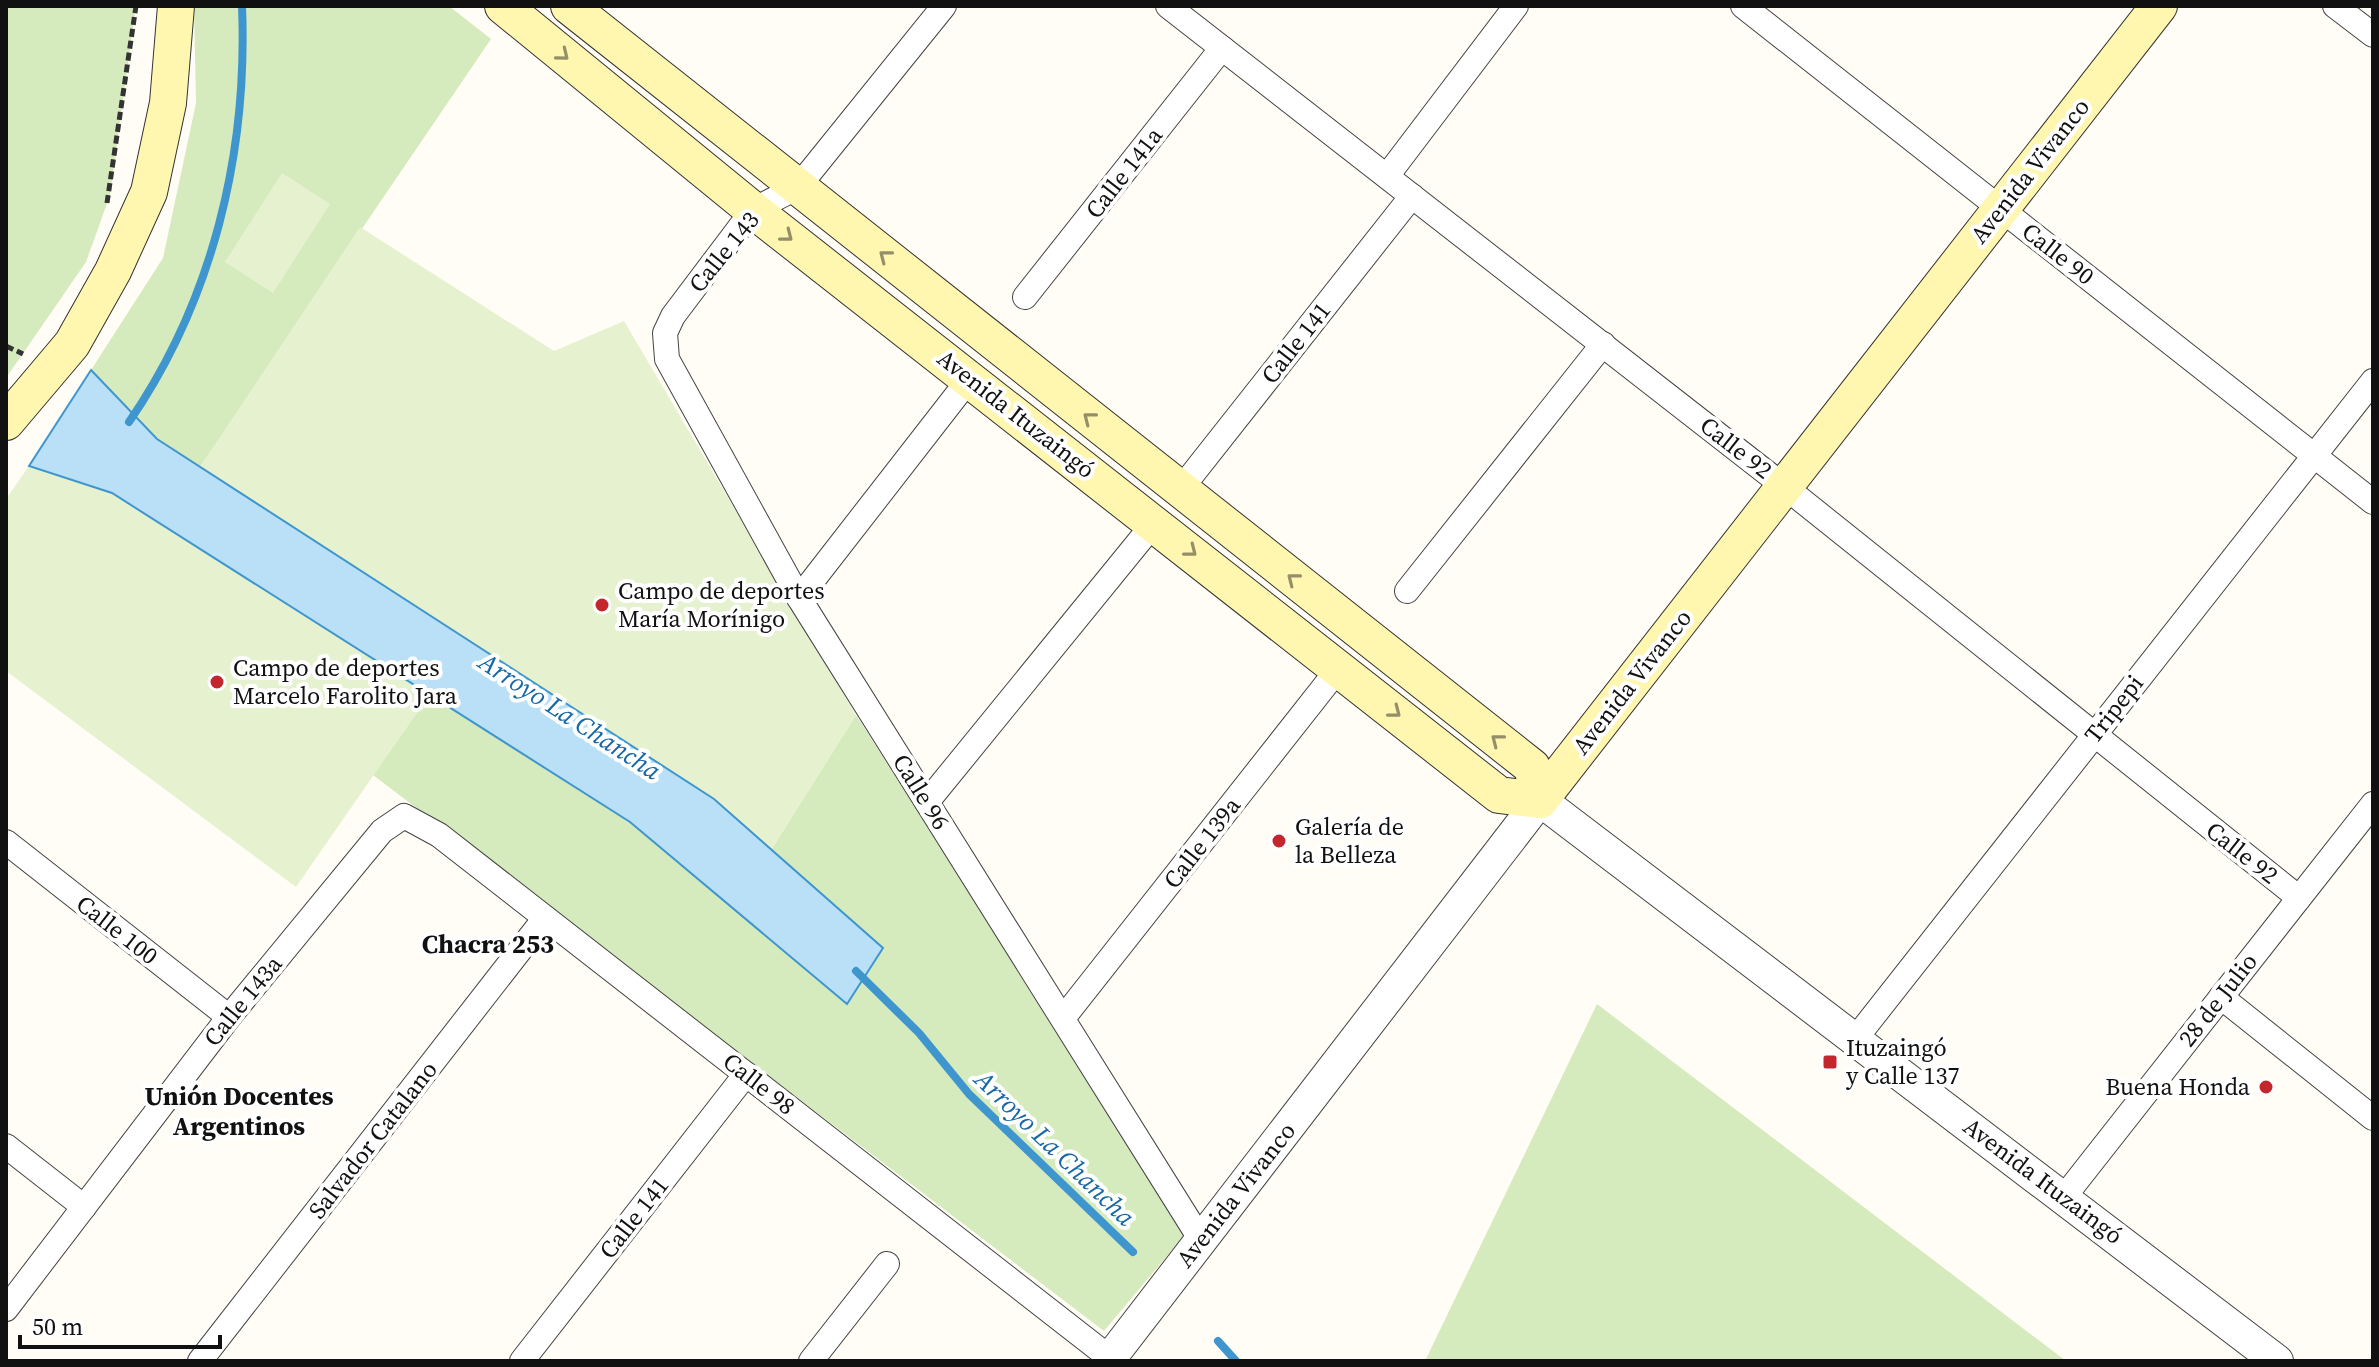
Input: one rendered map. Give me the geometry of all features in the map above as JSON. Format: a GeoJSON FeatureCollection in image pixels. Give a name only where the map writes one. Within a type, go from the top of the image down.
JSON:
{"type":"FeatureCollection","features":[{"type":"Feature","properties":{"kind":"main road"},"geometry":{"type":"LineString","coordinates":[[6,422],[72,344],[113,271],[149,192],[168,103],[176,6]]}},
{"type":"Feature","properties":{"kind":"main road","name":"Avenida Ituzaingó"},"geometry":{"type":"LineString","coordinates":[[503,6],[753,210],[1155,522],[1499,795],[1540,800],[1532,767],[569,6]]}},
{"type":"Feature","properties":{"kind":"main road","name":"Avenida Vivanco"},"geometry":{"type":"LineString","coordinates":[[1540,800],[2159,6]]}},
{"type":"Feature","properties":{"kind":"street"},"geometry":{"type":"LineString","coordinates":[[798,187],[944,6]]}},
{"type":"Feature","properties":{"kind":"street","name":"Calle 92"},"geometry":{"type":"LineString","coordinates":[[1168,6],[1785,487],[2299,898]]}},
{"type":"Feature","properties":{"kind":"street"},"geometry":{"type":"LineString","coordinates":[[1387,176],[1516,6]]}},
{"type":"Feature","properties":{"kind":"street","name":"Calle 90"},"geometry":{"type":"LineString","coordinates":[[1743,6],[2373,502]]}},
{"type":"Feature","properties":{"kind":"street"},"geometry":{"type":"LineString","coordinates":[[2335,6],[2373,35]]}},
{"type":"Feature","properties":{"kind":"street","name":"Calle 141a"},"geometry":{"type":"LineString","coordinates":[[1025,297],[1222,48]]}},
{"type":"Feature","properties":{"kind":"street","name":"Calle 143"},"geometry":{"type":"LineString","coordinates":[[665,333],[673,316],[753,210],[798,187]]}},
{"type":"Feature","properties":{"kind":"street","name":"Calle 141"},"geometry":{"type":"LineString","coordinates":[[1180,490],[1412,196]]}},
{"type":"Feature","properties":{"kind":"street","name":"Calle 96"},"geometry":{"type":"LineString","coordinates":[[665,333],[667,359],[799,598],[1201,1240]]}},
{"type":"Feature","properties":{"kind":"street"},"geometry":{"type":"LineString","coordinates":[[1407,591],[1603,344]]}},
{"type":"Feature","properties":{"kind":"street"},"geometry":{"type":"LineString","coordinates":[[799,598],[970,378]]}},
{"type":"Feature","properties":{"kind":"street","name":"Tripepi"},"geometry":{"type":"LineString","coordinates":[[1856,1038],[2373,381]]}},
{"type":"Feature","properties":{"kind":"street"},"geometry":{"type":"LineString","coordinates":[[927,802],[1155,522]]}},
{"type":"Feature","properties":{"kind":"street","name":"Calle 139a"},"geometry":{"type":"LineString","coordinates":[[1064,1017],[1339,668]]}},
{"type":"Feature","properties":{"kind":"street","name":"Avenida Ituzaingó"},"geometry":{"type":"LineString","coordinates":[[1540,800],[2277,1361]]}},
{"type":"Feature","properties":{"kind":"street","name":"Avenida Vivanco"},"geometry":{"type":"LineString","coordinates":[[1109,1359],[1540,800]]}},
{"type":"Feature","properties":{"kind":"street","name":"28 de Julio"},"geometry":{"type":"LineString","coordinates":[[2064,1197],[2370,812]]}},
{"type":"Feature","properties":{"kind":"street","name":"Calle 98"},"geometry":{"type":"LineString","coordinates":[[404,816],[439,835],[1109,1359]]}},
{"type":"Feature","properties":{"kind":"street","name":"Calle 143a"},"geometry":{"type":"LineString","coordinates":[[6,1309],[229,1017],[382,831],[404,816]]}},
{"type":"Feature","properties":{"kind":"street","name":"Calle 100"},"geometry":{"type":"LineString","coordinates":[[6,842],[229,1017]]}},
{"type":"Feature","properties":{"kind":"street","name":"Salvador Catalano"},"geometry":{"type":"LineString","coordinates":[[200,1361],[545,918]]}},
{"type":"Feature","properties":{"kind":"street"},"geometry":{"type":"LineString","coordinates":[[2221,997],[2373,1118]]}},
{"type":"Feature","properties":{"kind":"street","name":"Calle 141"},"geometry":{"type":"LineString","coordinates":[[522,1361],[746,1074]]}},
{"type":"Feature","properties":{"kind":"street"},"geometry":{"type":"LineString","coordinates":[[6,1146],[84,1207]]}},
{"type":"Feature","properties":{"kind":"street"},"geometry":{"type":"LineString","coordinates":[[811,1361],[887,1264]]}},
{"type":"Feature","properties":{"kind":"path"},"geometry":{"type":"LineString","coordinates":[[105,209],[136,6]]}},
{"type":"Feature","properties":{"kind":"path"},"geometry":{"type":"LineString","coordinates":[[16,367],[34,342]]}},
{"type":"Feature","properties":{"kind":"path"},"geometry":{"type":"LineString","coordinates":[[6,346],[25,355]]}},
{"type":"Feature","properties":{"kind":"green space"},"geometry":{"type":"Polygon","coordinates":[[[6,6],[136,6],[110,195],[86,262],[6,378],[6,6]]]}},
{"type":"Feature","properties":{"kind":"green space"},"geometry":{"type":"Polygon","coordinates":[[[194,6],[449,6],[491,39],[200,467],[157,439],[91,370],[163,258],[196,103],[194,6]]]}},
{"type":"Feature","properties":{"kind":"green space"},"geometry":{"type":"Polygon","coordinates":[[[282,173],[330,204],[273,293],[225,262],[282,173]]]}},
{"type":"Feature","properties":{"kind":"green space","name":"Campo de deportes María Morínigo"},"geometry":{"type":"Polygon","coordinates":[[[360,227],[554,351],[624,321],[856,715],[771,850],[714,799],[200,467],[360,227]]]}},
{"type":"Feature","properties":{"kind":"green space","name":"Campo de deportes Marcelo Farolito Jara"},"geometry":{"type":"Polygon","coordinates":[[[29,466],[112,493],[430,694],[296,887],[6,671],[6,499],[29,466]]]}},
{"type":"Feature","properties":{"kind":"green space"},"geometry":{"type":"Polygon","coordinates":[[[430,694],[630,822],[882,948],[771,850],[856,715],[1187,1232],[1104,1331],[373,775],[430,694]]]}},
{"type":"Feature","properties":{"kind":"green space"},"geometry":{"type":"Polygon","coordinates":[[[1597,1004],[2066,1361],[1425,1361],[1597,1004]]]}},
{"type":"Feature","properties":{"kind":"water"},"geometry":{"type":"Polygon","coordinates":[[[91,370],[157,439],[714,799],[883,948],[847,1004],[630,822],[112,493],[29,466],[91,370]]]}},
{"type":"Feature","properties":{"kind":"waterway"},"geometry":{"type":"LineString","coordinates":[[129,422],[183,326],[219,223],[239,116],[242,6]]}},
{"type":"Feature","properties":{"kind":"waterway","name":"Arroyo La Chancha"},"geometry":{"type":"LineString","coordinates":[[856,971],[919,1033],[969,1094],[1133,1252]]}},
{"type":"Feature","properties":{"kind":"waterway","name":"Arroyo La Chancha"},"geometry":{"type":"LineString","coordinates":[[1218,1341],[1236,1361]]}},
{"type":"Feature","properties":{"kind":"place","name":"Campo de deportes María Morínigo"},"geometry":{"type":"Point","coordinates":[602,605]}},
{"type":"Feature","properties":{"kind":"place","name":"Campo de deportes Marcelo Farolito Jara"},"geometry":{"type":"Point","coordinates":[217,682]}},
{"type":"Feature","properties":{"kind":"place","name":"Galería de la Belleza"},"geometry":{"type":"Point","coordinates":[1279,841]}},
{"type":"Feature","properties":{"kind":"place","name":"Ituzaingó y Calle 137"},"geometry":{"type":"Point","coordinates":[1830,1062]}},
{"type":"Feature","properties":{"kind":"place","name":"Buena Honda"},"geometry":{"type":"Point","coordinates":[2266,1087]}},
{"type":"Feature","properties":{"kind":"district","name":"Chacra 253"},"geometry":{"type":"Point","coordinates":[488,944]}},
{"type":"Feature","properties":{"kind":"district","name":"Unión Docentes Argentinos"},"geometry":{"type":"Point","coordinates":[239,1111]}}]}
